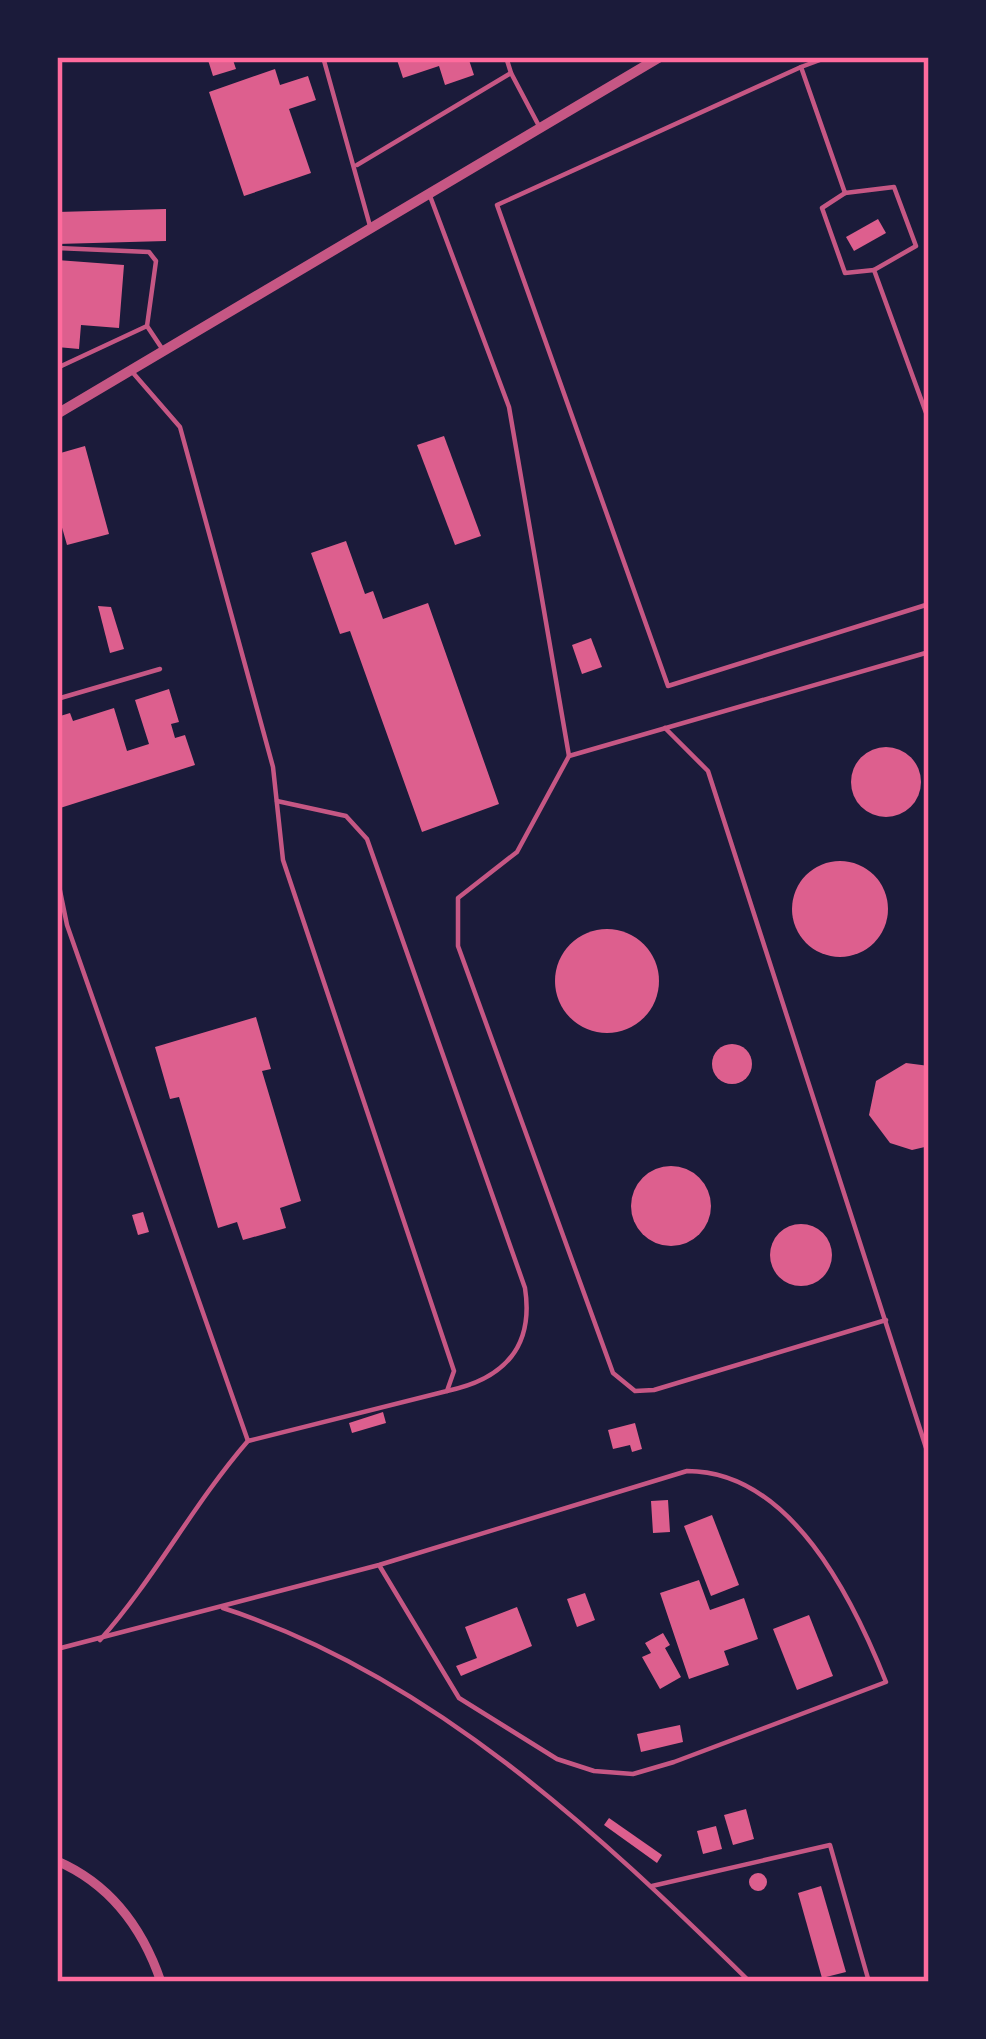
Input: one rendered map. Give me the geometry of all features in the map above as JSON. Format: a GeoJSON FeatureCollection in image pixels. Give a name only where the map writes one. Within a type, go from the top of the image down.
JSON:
{"type":"FeatureCollection","features":[{"type":"Feature","properties":{"kind":"street"},"geometry":{"type":"LineString","coordinates":[[57,414],[428,190],[660,57]]}},
{"type":"Feature","properties":{"kind":"street"},"geometry":{"type":"LineString","coordinates":[[57,1861],[92,1880],[117,1903],[141,1934],[161,1982]]}},
{"type":"Feature","properties":{"kind":"lane"},"geometry":{"type":"LineString","coordinates":[[323,57],[357,165],[370,226]]}},
{"type":"Feature","properties":{"kind":"lane"},"geometry":{"type":"LineString","coordinates":[[506,57],[539,126]]}},
{"type":"Feature","properties":{"kind":"lane"},"geometry":{"type":"LineString","coordinates":[[827,57],[497,205],[668,686],[929,604]]}},
{"type":"Feature","properties":{"kind":"lane"},"geometry":{"type":"LineString","coordinates":[[801,67],[845,193]]}},
{"type":"Feature","properties":{"kind":"lane"},"geometry":{"type":"LineString","coordinates":[[357,165],[511,73]]}},
{"type":"Feature","properties":{"kind":"lane"},"geometry":{"type":"LineString","coordinates":[[893,187],[916,246],[874,270],[844,273],[823,208],[845,193],[893,187]]}},
{"type":"Feature","properties":{"kind":"lane"},"geometry":{"type":"LineString","coordinates":[[428,190],[509,406],[569,756],[518,852],[458,898],[458,946],[614,1373],[635,1391],[654,1390],[886,1320]]}},
{"type":"Feature","properties":{"kind":"lane"},"geometry":{"type":"LineString","coordinates":[[57,248],[149,251],[156,261],[147,326],[163,350]]}},
{"type":"Feature","properties":{"kind":"lane"},"geometry":{"type":"LineString","coordinates":[[874,270],[929,421]]}},
{"type":"Feature","properties":{"kind":"lane"},"geometry":{"type":"LineString","coordinates":[[57,368],[147,326]]}},
{"type":"Feature","properties":{"kind":"lane"},"geometry":{"type":"LineString","coordinates":[[130,370],[180,427],[273,767],[283,860],[454,1370],[442,1393]]}},
{"type":"Feature","properties":{"kind":"lane"},"geometry":{"type":"LineString","coordinates":[[569,756],[929,652]]}},
{"type":"Feature","properties":{"kind":"lane"},"geometry":{"type":"LineString","coordinates":[[57,700],[160,669]]}},
{"type":"Feature","properties":{"kind":"lane"},"geometry":{"type":"LineString","coordinates":[[665,728],[708,771],[929,1457]]}},
{"type":"Feature","properties":{"kind":"lane"},"geometry":{"type":"LineString","coordinates":[[100,1640],[132,1604],[196,1501],[248,1442],[470,1387],[513,1358],[530,1323],[525,1288],[367,839],[346,816],[276,801]]}},
{"type":"Feature","properties":{"kind":"lane"},"geometry":{"type":"LineString","coordinates":[[57,876],[67,925],[248,1442]]}},
{"type":"Feature","properties":{"kind":"lane"},"geometry":{"type":"LineString","coordinates":[[57,1649],[379,1565],[687,1471],[711,1471],[746,1482],[815,1551],[848,1600],[886,1682],[674,1762],[633,1774],[594,1771],[557,1759],[459,1698],[379,1565]]}},
{"type":"Feature","properties":{"kind":"lane"},"geometry":{"type":"LineString","coordinates":[[223,1609],[318,1643],[533,1784],[652,1886],[750,1982]]}},
{"type":"Feature","properties":{"kind":"lane"},"geometry":{"type":"LineString","coordinates":[[652,1886],[830,1845],[869,1982]]}},
{"type":"Feature","properties":{"kind":"building"},"geometry":{"type":"Polygon","coordinates":[[[232,57],[236,69],[213,76],[208,60],[232,57]]]}},
{"type":"Feature","properties":{"kind":"building"},"geometry":{"type":"Polygon","coordinates":[[[396,57],[468,57],[474,75],[445,85],[439,66],[403,78],[396,57]]]}},
{"type":"Feature","properties":{"kind":"building"},"geometry":{"type":"Polygon","coordinates":[[[275,69],[280,85],[308,76],[316,100],[289,109],[311,173],[244,196],[209,92],[275,69]]]}},
{"type":"Feature","properties":{"kind":"building"},"geometry":{"type":"Polygon","coordinates":[[[166,209],[166,241],[57,244],[57,212],[166,209]]]}},
{"type":"Feature","properties":{"kind":"building"},"geometry":{"type":"Polygon","coordinates":[[[878,219],[886,233],[854,251],[846,237],[878,219]]]}},
{"type":"Feature","properties":{"kind":"building"},"geometry":{"type":"Polygon","coordinates":[[[57,260],[124,265],[119,328],[81,325],[79,349],[57,347],[57,260]]]}},
{"type":"Feature","properties":{"kind":"building"},"geometry":{"type":"Polygon","coordinates":[[[444,436],[481,536],[455,545],[417,445],[444,436]]]}},
{"type":"Feature","properties":{"kind":"building"},"geometry":{"type":"Polygon","coordinates":[[[85,446],[109,534],[67,545],[57,510],[57,454],[85,446]]]}},
{"type":"Feature","properties":{"kind":"building"},"geometry":{"type":"Polygon","coordinates":[[[346,541],[365,594],[373,591],[383,619],[428,603],[499,804],[422,832],[350,631],[340,634],[311,553],[346,541]]]}},
{"type":"Feature","properties":{"kind":"building"},"geometry":{"type":"Polygon","coordinates":[[[98,606],[111,607],[124,649],[110,653],[98,606]]]}},
{"type":"Feature","properties":{"kind":"building"},"geometry":{"type":"Polygon","coordinates":[[[591,638],[602,667],[582,674],[572,645],[591,638]]]}},
{"type":"Feature","properties":{"kind":"building"},"geometry":{"type":"Polygon","coordinates":[[[169,689],[179,722],[171,724],[175,738],[185,735],[195,765],[57,809],[57,717],[70,713],[73,721],[114,708],[127,751],[149,744],[135,700],[169,689]]]}},
{"type":"Feature","properties":{"kind":"building"},"geometry":{"type":"Polygon","coordinates":[[[886,747],[911,757],[921,782],[911,807],[886,817],[861,807],[851,782],[861,757],[886,747]]]}},
{"type":"Feature","properties":{"kind":"building"},"geometry":{"type":"Polygon","coordinates":[[[840,861],[874,875],[888,909],[874,943],[840,957],[806,943],[792,909],[806,875],[840,861]]]}},
{"type":"Feature","properties":{"kind":"building"},"geometry":{"type":"Polygon","coordinates":[[[607,929],[627,933],[644,944],[655,961],[659,981],[655,1001],[644,1018],[627,1029],[607,1033],[587,1029],[570,1018],[559,1001],[555,981],[559,961],[570,944],[587,933],[607,929]]]}},
{"type":"Feature","properties":{"kind":"building"},"geometry":{"type":"Polygon","coordinates":[[[256,1017],[271,1069],[262,1071],[301,1201],[280,1208],[286,1228],[243,1240],[237,1222],[218,1228],[179,1097],[170,1099],[155,1047],[256,1017]]]}},
{"type":"Feature","properties":{"kind":"building"},"geometry":{"type":"Polygon","coordinates":[[[732,1044],[746,1050],[752,1064],[746,1078],[732,1084],[718,1078],[712,1064],[718,1050],[732,1044]]]}},
{"type":"Feature","properties":{"kind":"building"},"geometry":{"type":"Polygon","coordinates":[[[906,1063],[929,1066],[929,1146],[912,1150],[890,1143],[869,1115],[876,1081],[906,1063]]]}},
{"type":"Feature","properties":{"kind":"building"},"geometry":{"type":"Polygon","coordinates":[[[671,1166],[699,1178],[711,1206],[699,1234],[671,1246],[643,1234],[631,1206],[643,1178],[671,1166]]]}},
{"type":"Feature","properties":{"kind":"building"},"geometry":{"type":"Polygon","coordinates":[[[143,1212],[149,1232],[138,1235],[132,1215],[143,1212]]]}},
{"type":"Feature","properties":{"kind":"building"},"geometry":{"type":"Polygon","coordinates":[[[801,1224],[823,1233],[832,1255],[823,1277],[801,1286],[779,1277],[770,1255],[779,1233],[801,1224]]]}},
{"type":"Feature","properties":{"kind":"building"},"geometry":{"type":"Polygon","coordinates":[[[383,1412],[386,1423],[352,1433],[349,1423],[383,1412]]]}},
{"type":"Feature","properties":{"kind":"building"},"geometry":{"type":"Polygon","coordinates":[[[635,1423],[642,1449],[632,1452],[630,1445],[613,1449],[608,1430],[635,1423]]]}},
{"type":"Feature","properties":{"kind":"building"},"geometry":{"type":"Polygon","coordinates":[[[668,1500],[670,1532],[653,1533],[651,1501],[668,1500]]]}},
{"type":"Feature","properties":{"kind":"building"},"geometry":{"type":"Polygon","coordinates":[[[712,1515],[739,1585],[711,1596],[684,1526],[712,1515]]]}},
{"type":"Feature","properties":{"kind":"building"},"geometry":{"type":"Polygon","coordinates":[[[699,1580],[710,1610],[744,1598],[758,1639],[724,1651],[729,1665],[689,1679],[660,1593],[699,1580]]]}},
{"type":"Feature","properties":{"kind":"building"},"geometry":{"type":"Polygon","coordinates":[[[585,1593],[595,1620],[577,1627],[567,1599],[585,1593]]]}},
{"type":"Feature","properties":{"kind":"building"},"geometry":{"type":"Polygon","coordinates":[[[517,1607],[532,1646],[461,1676],[456,1666],[477,1658],[465,1627],[517,1607]]]}},
{"type":"Feature","properties":{"kind":"building"},"geometry":{"type":"Polygon","coordinates":[[[809,1615],[833,1676],[797,1690],[773,1629],[809,1615]]]}},
{"type":"Feature","properties":{"kind":"building"},"geometry":{"type":"Polygon","coordinates":[[[663,1633],[670,1645],[665,1648],[681,1677],[660,1689],[642,1657],[651,1653],[645,1643],[663,1633]]]}},
{"type":"Feature","properties":{"kind":"building"},"geometry":{"type":"Polygon","coordinates":[[[680,1725],[683,1742],[641,1752],[637,1734],[680,1725]]]}},
{"type":"Feature","properties":{"kind":"building"},"geometry":{"type":"Polygon","coordinates":[[[746,1809],[754,1839],[733,1845],[724,1815],[746,1809]]]}},
{"type":"Feature","properties":{"kind":"building"},"geometry":{"type":"Polygon","coordinates":[[[609,1818],[662,1855],[657,1863],[604,1825],[609,1818]]]}},
{"type":"Feature","properties":{"kind":"building"},"geometry":{"type":"Polygon","coordinates":[[[716,1826],[722,1849],[703,1854],[697,1831],[716,1826]]]}},
{"type":"Feature","properties":{"kind":"building"},"geometry":{"type":"Polygon","coordinates":[[[758,1873],[767,1882],[758,1891],[749,1882],[758,1873]]]}},
{"type":"Feature","properties":{"kind":"building"},"geometry":{"type":"Polygon","coordinates":[[[821,1886],[846,1972],[822,1978],[798,1893],[821,1886]]]}}]}
